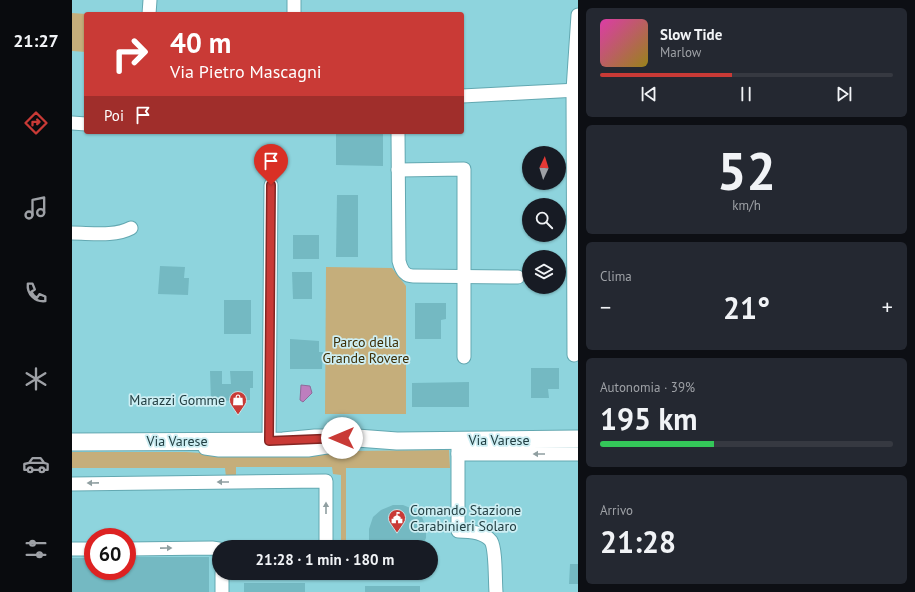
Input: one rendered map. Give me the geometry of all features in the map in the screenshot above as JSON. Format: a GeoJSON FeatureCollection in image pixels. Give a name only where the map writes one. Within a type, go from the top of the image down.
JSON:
{"type":"FeatureCollection","features":[{"type":"Feature","properties":{"kind":"main road","name":"Via Varese"},"geometry":{"type":"LineString","coordinates":[[72,442],[276,441],[315,438],[357,438],[458,447],[578,439]]}},
{"type":"Feature","properties":{"kind":"main road","name":"Via Varese"},"geometry":{"type":"LineString","coordinates":[[276,441],[333,446],[397,441]]}},
{"type":"Feature","properties":{"kind":"street"},"geometry":{"type":"LineString","coordinates":[[149,12],[150,0]]}},
{"type":"Feature","properties":{"kind":"street"},"geometry":{"type":"LineString","coordinates":[[294,0],[294,12]]}},
{"type":"Feature","properties":{"kind":"street"},"geometry":{"type":"LineString","coordinates":[[574,355],[578,15]]}},
{"type":"Feature","properties":{"kind":"street"},"geometry":{"type":"LineString","coordinates":[[464,96],[576,90]]}},
{"type":"Feature","properties":{"kind":"street"},"geometry":{"type":"LineString","coordinates":[[72,123],[84,124]]}},
{"type":"Feature","properties":{"kind":"street"},"geometry":{"type":"LineString","coordinates":[[398,134],[399,261],[401,269],[409,276],[518,277]]}},
{"type":"Feature","properties":{"kind":"street"},"geometry":{"type":"LineString","coordinates":[[398,170],[464,169],[464,357]]}},
{"type":"Feature","properties":{"kind":"street"},"geometry":{"type":"LineString","coordinates":[[271,185],[276,441]]}},
{"type":"Feature","properties":{"kind":"street"},"geometry":{"type":"LineString","coordinates":[[72,233],[113,234],[131,228]]}},
{"type":"Feature","properties":{"kind":"street"},"geometry":{"type":"LineString","coordinates":[[182,442],[219,450],[308,450],[333,446]]}},
{"type":"Feature","properties":{"kind":"street"},"geometry":{"type":"LineString","coordinates":[[496,592],[494,551],[491,541],[482,535],[458,531],[458,447],[578,454]]}},
{"type":"Feature","properties":{"kind":"street"},"geometry":{"type":"LineString","coordinates":[[72,484],[326,481],[326,540]]}},
{"type":"Feature","properties":{"kind":"street"},"geometry":{"type":"LineString","coordinates":[[136,549],[212,548]]}},
{"type":"Feature","properties":{"kind":"street"},"geometry":{"type":"LineString","coordinates":[[72,549],[84,549]]}},
{"type":"Feature","properties":{"kind":"street"},"geometry":{"type":"LineString","coordinates":[[222,580],[222,592]]}},
{"type":"Feature","properties":{"kind":"green space"},"geometry":{"type":"Polygon","coordinates":[[[72,13],[84,14],[84,52],[72,51],[72,13]]]}},
{"type":"Feature","properties":{"kind":"green space","name":"Parco della Grande Rovere"},"geometry":{"type":"Polygon","coordinates":[[[326,267],[392,268],[406,286],[406,414],[325,414],[326,267]]]}},
{"type":"Feature","properties":{"kind":"green space"},"geometry":{"type":"Polygon","coordinates":[[[449,450],[450,468],[346,468],[346,540],[341,540],[341,475],[333,474],[332,467],[236,467],[236,477],[226,477],[225,468],[72,468],[72,452],[186,452],[243,456],[346,451],[449,450]]]}},
{"type":"Feature","properties":{"kind":"shaded area"},"geometry":{"type":"Polygon","coordinates":[[[301,385],[310,386],[312,393],[303,402],[300,400],[301,385]]]}},
{"type":"Feature","properties":{"kind":"building"},"geometry":{"type":"Polygon","coordinates":[[[336,134],[383,134],[383,166],[336,165],[336,134]]]}},
{"type":"Feature","properties":{"kind":"building"},"geometry":{"type":"Polygon","coordinates":[[[337,195],[358,195],[358,257],[336,257],[337,195]]]}},
{"type":"Feature","properties":{"kind":"building"},"geometry":{"type":"Polygon","coordinates":[[[293,235],[319,235],[319,259],[293,259],[293,235]]]}},
{"type":"Feature","properties":{"kind":"building"},"geometry":{"type":"Polygon","coordinates":[[[160,266],[185,267],[184,278],[189,278],[188,295],[158,294],[160,266]]]}},
{"type":"Feature","properties":{"kind":"building"},"geometry":{"type":"Polygon","coordinates":[[[292,272],[312,272],[312,299],[293,299],[292,272]]]}},
{"type":"Feature","properties":{"kind":"building"},"geometry":{"type":"Polygon","coordinates":[[[224,300],[251,300],[251,334],[224,334],[224,300]]]}},
{"type":"Feature","properties":{"kind":"building"},"geometry":{"type":"Polygon","coordinates":[[[415,303],[446,303],[446,319],[441,320],[441,339],[415,339],[415,303]]]}},
{"type":"Feature","properties":{"kind":"building"},"geometry":{"type":"Polygon","coordinates":[[[290,339],[319,341],[319,352],[323,352],[322,369],[290,369],[290,339]]]}},
{"type":"Feature","properties":{"kind":"building"},"geometry":{"type":"Polygon","coordinates":[[[531,368],[559,368],[559,389],[548,389],[549,398],[531,398],[531,368]]]}},
{"type":"Feature","properties":{"kind":"building"},"geometry":{"type":"Polygon","coordinates":[[[210,371],[222,371],[222,384],[231,384],[230,371],[253,371],[253,388],[250,388],[250,400],[211,401],[210,371]]]}},
{"type":"Feature","properties":{"kind":"building"},"geometry":{"type":"Polygon","coordinates":[[[469,382],[469,407],[412,407],[412,383],[469,382]]]}},
{"type":"Feature","properties":{"kind":"building"},"geometry":{"type":"Polygon","coordinates":[[[393,505],[403,505],[413,509],[422,517],[426,528],[425,540],[369,540],[369,529],[373,517],[381,510],[393,505]]]}},
{"type":"Feature","properties":{"kind":"building"},"geometry":{"type":"Polygon","coordinates":[[[136,557],[209,557],[209,592],[72,592],[72,558],[84,558],[84,580],[136,580],[136,557]]]}},
{"type":"Feature","properties":{"kind":"building"},"geometry":{"type":"Polygon","coordinates":[[[570,564],[578,564],[578,584],[569,584],[570,564]]]}},
{"type":"Feature","properties":{"kind":"building"},"geometry":{"type":"Polygon","coordinates":[[[244,583],[305,583],[305,592],[244,592],[244,583]]]}},
{"type":"Feature","properties":{"kind":"building"},"geometry":{"type":"Polygon","coordinates":[[[365,586],[420,586],[420,592],[365,592],[365,586]]]}},
{"type":"Feature","properties":{"kind":"place","name":"Marazzi Gomme"},"geometry":{"type":"Point","coordinates":[238,415]}},
{"type":"Feature","properties":{"kind":"place","name":"Comando Stazione Carabinieri Solaro"},"geometry":{"type":"Point","coordinates":[397,533]}},
{"type":"Feature","properties":{"kind":"route"},"geometry":{"type":"LineString","coordinates":[[271,185],[269,441],[342,438]]}}]}
